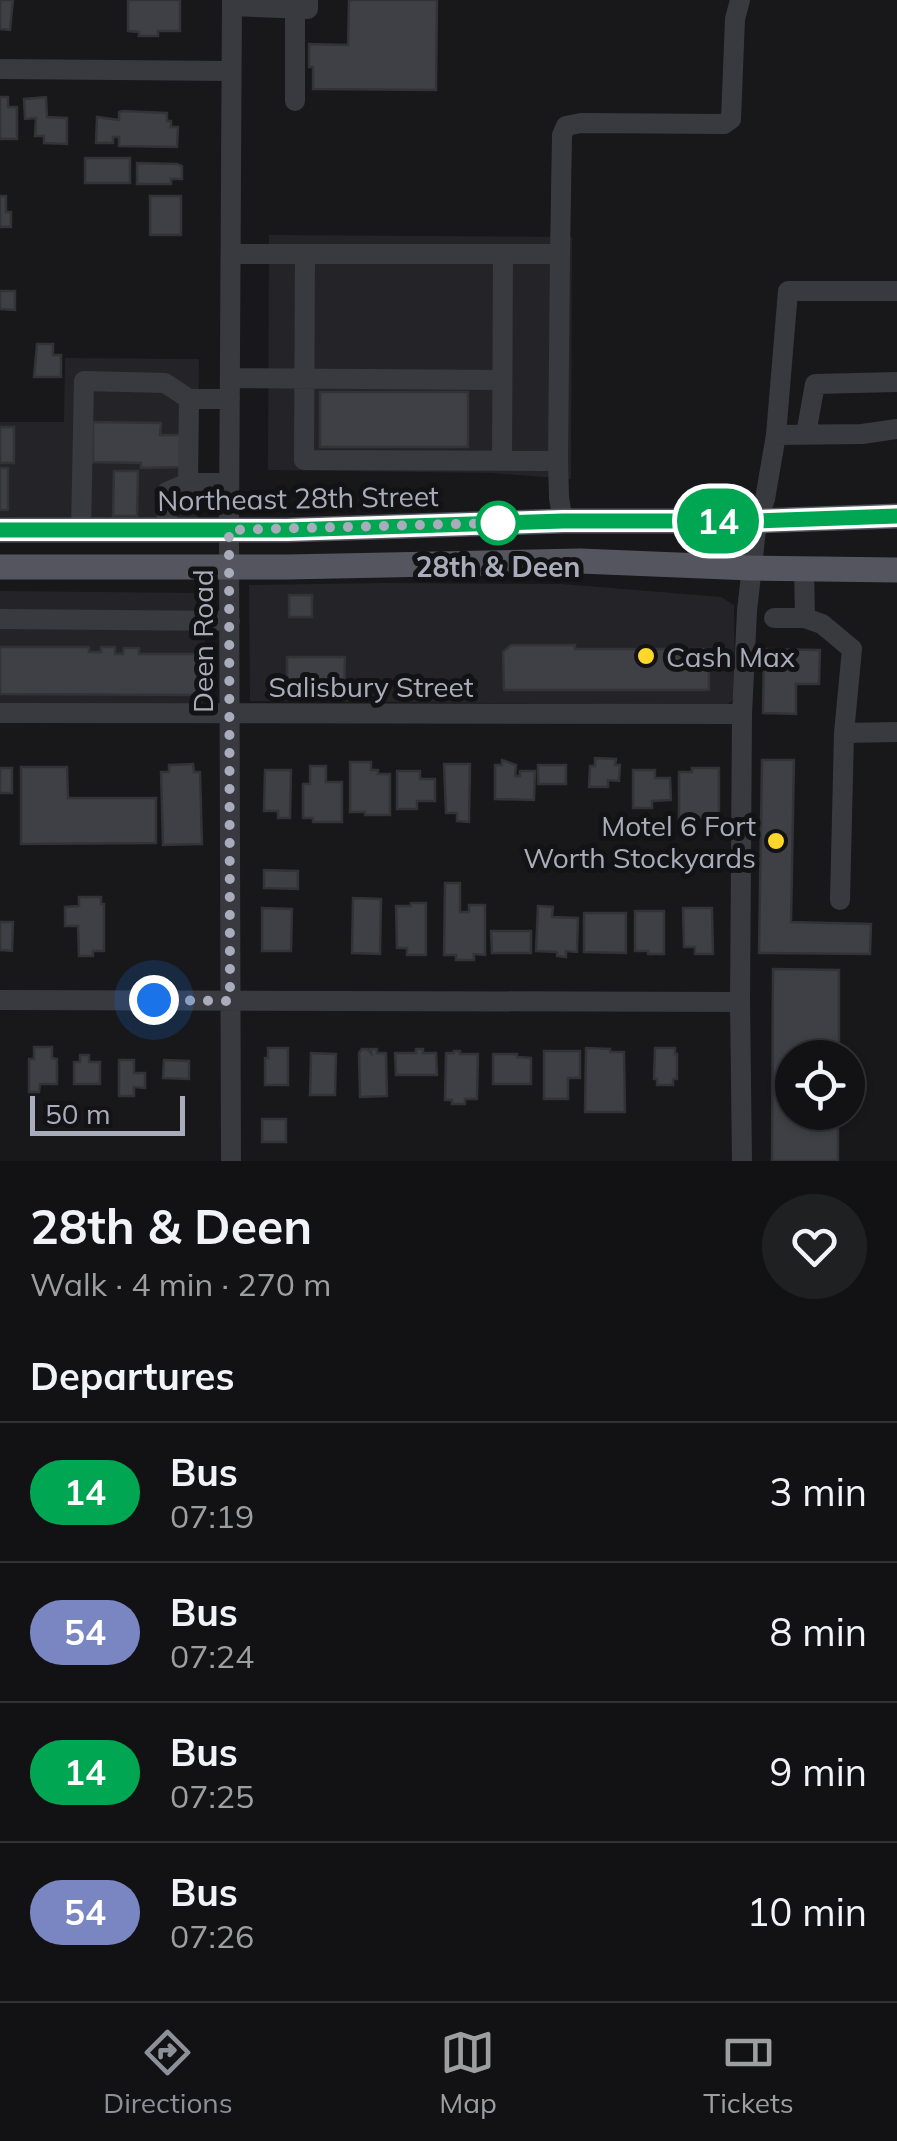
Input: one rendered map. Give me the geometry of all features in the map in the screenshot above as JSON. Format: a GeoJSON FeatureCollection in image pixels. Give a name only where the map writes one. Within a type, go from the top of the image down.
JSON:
{"type":"FeatureCollection","features":[{"type":"Feature","properties":{"kind":"main road","name":"Northeast 28th Street"},"geometry":{"type":"LineString","coordinates":[[0,530],[229,530],[897,516]]}},
{"type":"Feature","properties":{"kind":"main road"},"geometry":{"type":"LineString","coordinates":[[563,521],[580,562]]}},
{"type":"Feature","properties":{"kind":"main road"},"geometry":{"type":"LineString","coordinates":[[0,566],[580,562],[897,570]]}},
{"type":"Feature","properties":{"kind":"street"},"geometry":{"type":"LineString","coordinates":[[563,521],[558,498],[562,135],[566,126],[580,123],[724,124],[731,119],[735,19],[740,0]]}},
{"type":"Feature","properties":{"kind":"street"},"geometry":{"type":"LineString","coordinates":[[232,3],[302,4],[295,101]]}},
{"type":"Feature","properties":{"kind":"street","name":"Deen Road"},"geometry":{"type":"LineString","coordinates":[[231,1161],[232,3]]}},
{"type":"Feature","properties":{"kind":"street"},"geometry":{"type":"LineString","coordinates":[[0,69],[232,71]]}},
{"type":"Feature","properties":{"kind":"street"},"geometry":{"type":"LineString","coordinates":[[230,254],[560,254]]}},
{"type":"Feature","properties":{"kind":"street"},"geometry":{"type":"LineString","coordinates":[[304,254],[304,460],[558,460]]}},
{"type":"Feature","properties":{"kind":"street"},"geometry":{"type":"LineString","coordinates":[[502,460],[503,254]]}},
{"type":"Feature","properties":{"kind":"street"},"geometry":{"type":"LineString","coordinates":[[742,1161],[742,714],[751,568],[776,435],[788,291],[897,291]]}},
{"type":"Feature","properties":{"kind":"street"},"geometry":{"type":"LineString","coordinates":[[189,400],[230,388],[304,378],[502,380]]}},
{"type":"Feature","properties":{"kind":"street"},"geometry":{"type":"LineString","coordinates":[[81,530],[84,381],[165,383],[189,400]]}},
{"type":"Feature","properties":{"kind":"street"},"geometry":{"type":"LineString","coordinates":[[806,434],[815,384],[897,382]]}},
{"type":"Feature","properties":{"kind":"street"},"geometry":{"type":"LineString","coordinates":[[188,482],[189,400]]}},
{"type":"Feature","properties":{"kind":"street"},"geometry":{"type":"LineString","coordinates":[[776,435],[862,434],[897,429]]}},
{"type":"Feature","properties":{"kind":"street"},"geometry":{"type":"LineString","coordinates":[[166,530],[167,492],[188,482],[230,483]]}},
{"type":"Feature","properties":{"kind":"street"},"geometry":{"type":"LineString","coordinates":[[804,568],[805,618]]}},
{"type":"Feature","properties":{"kind":"street"},"geometry":{"type":"LineString","coordinates":[[774,618],[805,618],[822,624],[852,649],[844,733],[840,900]]}},
{"type":"Feature","properties":{"kind":"street"},"geometry":{"type":"LineString","coordinates":[[0,619],[230,620]]}},
{"type":"Feature","properties":{"kind":"street","name":"Salisbury Street"},"geometry":{"type":"LineString","coordinates":[[0,712],[742,714]]}},
{"type":"Feature","properties":{"kind":"street"},"geometry":{"type":"LineString","coordinates":[[844,733],[897,732]]}},
{"type":"Feature","properties":{"kind":"street"},"geometry":{"type":"LineString","coordinates":[[0,1000],[740,1002]]}},
{"type":"Feature","properties":{"kind":"shaded area"},"geometry":{"type":"Polygon","coordinates":[[[269,235],[572,237],[571,479],[491,473],[268,470],[269,235]]]}},
{"type":"Feature","properties":{"kind":"shaded area"},"geometry":{"type":"Polygon","coordinates":[[[65,358],[199,359],[197,519],[0,517],[0,422],[64,422],[65,358]]]}},
{"type":"Feature","properties":{"kind":"shaded area"},"geometry":{"type":"Polygon","coordinates":[[[562,584],[721,597],[734,605],[735,698],[727,705],[250,701],[249,585],[562,584]]]}},
{"type":"Feature","properties":{"kind":"shaded area"},"geometry":{"type":"Polygon","coordinates":[[[0,591],[198,593],[206,606],[203,703],[0,705],[0,591]]]}},
{"type":"Feature","properties":{"kind":"building"},"geometry":{"type":"Polygon","coordinates":[[[0,0],[13,0],[10,30],[0,29],[0,0]]]}},
{"type":"Feature","properties":{"kind":"building"},"geometry":{"type":"Polygon","coordinates":[[[128,0],[180,0],[180,31],[139,36],[139,32],[128,31],[128,0]]]}},
{"type":"Feature","properties":{"kind":"building"},"geometry":{"type":"Polygon","coordinates":[[[349,0],[437,0],[436,90],[313,89],[309,44],[348,45],[349,0]]]}},
{"type":"Feature","properties":{"kind":"building"},"geometry":{"type":"Polygon","coordinates":[[[0,97],[8,97],[8,107],[17,107],[17,139],[0,139],[0,97]]]}},
{"type":"Feature","properties":{"kind":"building"},"geometry":{"type":"Polygon","coordinates":[[[46,97],[47,117],[67,118],[67,144],[44,143],[44,136],[35,136],[36,118],[25,119],[24,99],[46,97]]]}},
{"type":"Feature","properties":{"kind":"building"},"geometry":{"type":"Polygon","coordinates":[[[119,112],[167,113],[171,127],[178,127],[177,147],[119,146],[119,137],[113,137],[113,143],[96,143],[97,117],[119,120],[119,112]]]}},
{"type":"Feature","properties":{"kind":"building"},"geometry":{"type":"Polygon","coordinates":[[[85,158],[130,158],[130,183],[85,183],[85,158]]]}},
{"type":"Feature","properties":{"kind":"building"},"geometry":{"type":"Polygon","coordinates":[[[137,163],[177,164],[182,166],[182,179],[171,179],[171,184],[137,184],[137,163]]]}},
{"type":"Feature","properties":{"kind":"building"},"geometry":{"type":"Polygon","coordinates":[[[0,196],[6,196],[11,227],[0,227],[0,196]]]}},
{"type":"Feature","properties":{"kind":"building"},"geometry":{"type":"Polygon","coordinates":[[[150,196],[181,196],[181,235],[150,235],[150,196]]]}},
{"type":"Feature","properties":{"kind":"building"},"geometry":{"type":"Polygon","coordinates":[[[0,291],[15,291],[15,310],[0,309],[0,291]]]}},
{"type":"Feature","properties":{"kind":"building"},"geometry":{"type":"Polygon","coordinates":[[[37,344],[53,344],[53,355],[61,355],[61,377],[34,377],[37,344]]]}},
{"type":"Feature","properties":{"kind":"building"},"geometry":{"type":"Polygon","coordinates":[[[320,392],[468,392],[468,447],[320,447],[320,392]]]}},
{"type":"Feature","properties":{"kind":"building"},"geometry":{"type":"Polygon","coordinates":[[[93,422],[161,423],[160,435],[183,435],[182,467],[141,468],[141,463],[93,462],[93,422]]]}},
{"type":"Feature","properties":{"kind":"building"},"geometry":{"type":"Polygon","coordinates":[[[0,427],[14,427],[14,463],[0,463],[0,427]]]}},
{"type":"Feature","properties":{"kind":"building"},"geometry":{"type":"Polygon","coordinates":[[[0,468],[8,468],[8,510],[0,510],[0,468]]]}},
{"type":"Feature","properties":{"kind":"building"},"geometry":{"type":"Polygon","coordinates":[[[114,471],[138,471],[137,516],[113,516],[114,471]]]}},
{"type":"Feature","properties":{"kind":"building"},"geometry":{"type":"Polygon","coordinates":[[[289,595],[312,595],[312,617],[289,617],[289,595]]]}},
{"type":"Feature","properties":{"kind":"building"},"geometry":{"type":"Polygon","coordinates":[[[511,645],[709,649],[709,690],[504,690],[503,652],[511,645]]]}},
{"type":"Feature","properties":{"kind":"building"},"geometry":{"type":"Polygon","coordinates":[[[0,647],[89,647],[89,652],[101,652],[101,647],[115,647],[115,654],[123,654],[124,648],[139,648],[139,654],[203,654],[203,695],[0,694],[0,647]]]}},
{"type":"Feature","properties":{"kind":"building"},"geometry":{"type":"Polygon","coordinates":[[[764,649],[820,650],[819,684],[796,684],[796,714],[763,713],[764,649]]]}},
{"type":"Feature","properties":{"kind":"building"},"geometry":{"type":"Polygon","coordinates":[[[287,657],[345,657],[344,696],[287,696],[287,657]]]}},
{"type":"Feature","properties":{"kind":"building"},"geometry":{"type":"Polygon","coordinates":[[[595,758],[616,759],[615,765],[620,765],[619,781],[608,780],[608,787],[589,787],[590,766],[595,766],[595,758]]]}},
{"type":"Feature","properties":{"kind":"building"},"geometry":{"type":"Polygon","coordinates":[[[502,760],[516,765],[515,776],[520,776],[520,771],[535,771],[534,800],[495,799],[495,765],[502,765],[502,760]]]}},
{"type":"Feature","properties":{"kind":"building","name":"Motel 6 Fort Worth Stockyards"},"geometry":{"type":"Polygon","coordinates":[[[762,760],[794,760],[791,922],[871,924],[870,954],[759,953],[762,760]]]}},
{"type":"Feature","properties":{"kind":"building"},"geometry":{"type":"Polygon","coordinates":[[[350,762],[371,762],[371,770],[390,774],[390,815],[350,812],[350,762]]]}},
{"type":"Feature","properties":{"kind":"building"},"geometry":{"type":"Polygon","coordinates":[[[193,764],[194,772],[200,772],[202,844],[163,845],[161,772],[169,772],[169,765],[193,764]]]}},
{"type":"Feature","properties":{"kind":"building"},"geometry":{"type":"Polygon","coordinates":[[[444,764],[470,764],[469,822],[457,821],[457,813],[446,813],[444,764]]]}},
{"type":"Feature","properties":{"kind":"building"},"geometry":{"type":"Polygon","coordinates":[[[538,765],[566,765],[566,784],[538,784],[538,765]]]}},
{"type":"Feature","properties":{"kind":"building"},"geometry":{"type":"Polygon","coordinates":[[[310,766],[326,766],[326,782],[342,782],[342,822],[303,818],[303,784],[310,784],[310,766]]]}},
{"type":"Feature","properties":{"kind":"building"},"geometry":{"type":"Polygon","coordinates":[[[21,767],[67,767],[68,798],[156,798],[156,843],[21,844],[21,767]]]}},
{"type":"Feature","properties":{"kind":"building"},"geometry":{"type":"Polygon","coordinates":[[[0,768],[12,768],[12,793],[0,793],[0,768]]]}},
{"type":"Feature","properties":{"kind":"building"},"geometry":{"type":"Polygon","coordinates":[[[692,768],[719,768],[719,818],[679,818],[679,772],[692,772],[692,768]]]}},
{"type":"Feature","properties":{"kind":"building"},"geometry":{"type":"Polygon","coordinates":[[[265,770],[291,770],[290,818],[278,818],[278,811],[264,811],[265,770]]]}},
{"type":"Feature","properties":{"kind":"building"},"geometry":{"type":"Polygon","coordinates":[[[633,770],[655,770],[655,778],[670,778],[671,800],[652,801],[652,808],[633,808],[633,770]]]}},
{"type":"Feature","properties":{"kind":"building"},"geometry":{"type":"Polygon","coordinates":[[[397,771],[420,771],[420,779],[435,779],[435,801],[417,801],[417,809],[397,809],[397,771]]]}},
{"type":"Feature","properties":{"kind":"building"},"geometry":{"type":"Polygon","coordinates":[[[264,870],[298,871],[298,889],[264,888],[264,870]]]}},
{"type":"Feature","properties":{"kind":"building"},"geometry":{"type":"Polygon","coordinates":[[[445,883],[460,883],[460,912],[469,912],[469,905],[485,905],[485,955],[474,954],[474,960],[456,960],[456,955],[444,955],[445,883]]]}},
{"type":"Feature","properties":{"kind":"building"},"geometry":{"type":"Polygon","coordinates":[[[79,897],[101,897],[104,904],[104,951],[93,951],[93,956],[79,956],[78,926],[65,926],[65,907],[79,906],[79,897]]]}},
{"type":"Feature","properties":{"kind":"building"},"geometry":{"type":"Polygon","coordinates":[[[353,898],[381,899],[380,954],[352,953],[353,898]]]}},
{"type":"Feature","properties":{"kind":"building"},"geometry":{"type":"Polygon","coordinates":[[[426,903],[426,955],[407,955],[407,948],[397,948],[396,906],[426,903]]]}},
{"type":"Feature","properties":{"kind":"building"},"geometry":{"type":"Polygon","coordinates":[[[538,906],[553,907],[552,917],[578,918],[577,952],[566,951],[566,957],[557,956],[557,952],[536,951],[538,906]]]}},
{"type":"Feature","properties":{"kind":"building"},"geometry":{"type":"Polygon","coordinates":[[[262,908],[292,909],[291,951],[262,951],[262,908]]]}},
{"type":"Feature","properties":{"kind":"building"},"geometry":{"type":"Polygon","coordinates":[[[683,908],[712,908],[713,954],[695,954],[695,947],[684,947],[683,908]]]}},
{"type":"Feature","properties":{"kind":"building"},"geometry":{"type":"Polygon","coordinates":[[[635,911],[664,911],[664,954],[635,951],[635,911]]]}},
{"type":"Feature","properties":{"kind":"building"},"geometry":{"type":"Polygon","coordinates":[[[584,913],[626,913],[626,953],[584,952],[584,913]]]}},
{"type":"Feature","properties":{"kind":"building"},"geometry":{"type":"Polygon","coordinates":[[[0,922],[13,922],[12,951],[0,950],[0,922]]]}},
{"type":"Feature","properties":{"kind":"building"},"geometry":{"type":"Polygon","coordinates":[[[491,931],[531,931],[531,953],[492,953],[491,931]]]}},
{"type":"Feature","properties":{"kind":"building"},"geometry":{"type":"Polygon","coordinates":[[[773,969],[839,970],[839,1040],[775,1040],[775,1130],[838,1130],[838,1161],[772,1161],[773,969]]]}},
{"type":"Feature","properties":{"kind":"building"},"geometry":{"type":"Polygon","coordinates":[[[34,1047],[52,1047],[52,1058],[57,1059],[57,1084],[40,1084],[39,1092],[29,1092],[29,1059],[34,1059],[34,1047]]]}},
{"type":"Feature","properties":{"kind":"building"},"geometry":{"type":"Polygon","coordinates":[[[268,1048],[288,1048],[288,1085],[265,1085],[268,1048]]]}},
{"type":"Feature","properties":{"kind":"building"},"geometry":{"type":"Polygon","coordinates":[[[586,1048],[624,1052],[625,1112],[585,1112],[586,1048]]]}},
{"type":"Feature","properties":{"kind":"building"},"geometry":{"type":"Polygon","coordinates":[[[655,1048],[675,1048],[677,1079],[673,1079],[673,1085],[657,1085],[654,1079],[655,1048]]]}},
{"type":"Feature","properties":{"kind":"building"},"geometry":{"type":"Polygon","coordinates":[[[362,1049],[386,1053],[387,1096],[360,1097],[362,1049]]]}},
{"type":"Feature","properties":{"kind":"building"},"geometry":{"type":"Polygon","coordinates":[[[416,1049],[436,1053],[437,1075],[396,1075],[395,1053],[416,1053],[416,1049]]]}},
{"type":"Feature","properties":{"kind":"building"},"geometry":{"type":"Polygon","coordinates":[[[544,1051],[580,1051],[580,1078],[568,1078],[568,1099],[544,1099],[544,1051]]]}},
{"type":"Feature","properties":{"kind":"building"},"geometry":{"type":"Polygon","coordinates":[[[311,1053],[336,1054],[335,1095],[310,1095],[311,1053]]]}},
{"type":"Feature","properties":{"kind":"building"},"geometry":{"type":"Polygon","coordinates":[[[446,1053],[478,1054],[477,1099],[465,1099],[465,1104],[445,1100],[446,1053]]]}},
{"type":"Feature","properties":{"kind":"building"},"geometry":{"type":"Polygon","coordinates":[[[493,1054],[531,1058],[531,1084],[493,1084],[493,1054]]]}},
{"type":"Feature","properties":{"kind":"building"},"geometry":{"type":"Polygon","coordinates":[[[80,1055],[89,1055],[89,1062],[100,1062],[100,1084],[74,1084],[74,1062],[80,1062],[80,1055]]]}},
{"type":"Feature","properties":{"kind":"building"},"geometry":{"type":"Polygon","coordinates":[[[119,1060],[134,1060],[134,1073],[145,1073],[145,1088],[134,1087],[134,1096],[119,1096],[119,1060]]]}},
{"type":"Feature","properties":{"kind":"building"},"geometry":{"type":"Polygon","coordinates":[[[164,1060],[189,1061],[189,1079],[163,1078],[164,1060]]]}},
{"type":"Feature","properties":{"kind":"building"},"geometry":{"type":"Polygon","coordinates":[[[262,1119],[286,1119],[286,1142],[262,1142],[262,1119]]]}},
{"type":"Feature","properties":{"kind":"bus line","name":"14"},"geometry":{"type":"LineString","coordinates":[[0,530],[287,530],[897,516]]}},
{"type":"Feature","properties":{"kind":"place","name":"28th & Deen"},"geometry":{"type":"Point","coordinates":[498,523]}},
{"type":"Feature","properties":{"kind":"place","name":"Cash Max"},"geometry":{"type":"Point","coordinates":[646,656]}},
{"type":"Feature","properties":{"kind":"place","name":"Motel 6 Fort Worth Stockyards"},"geometry":{"type":"Point","coordinates":[776,841]}},
{"type":"Feature","properties":{"kind":"route"},"geometry":{"type":"LineString","coordinates":[[154,1000],[230,1001],[229,530],[498,523]]}}]}
